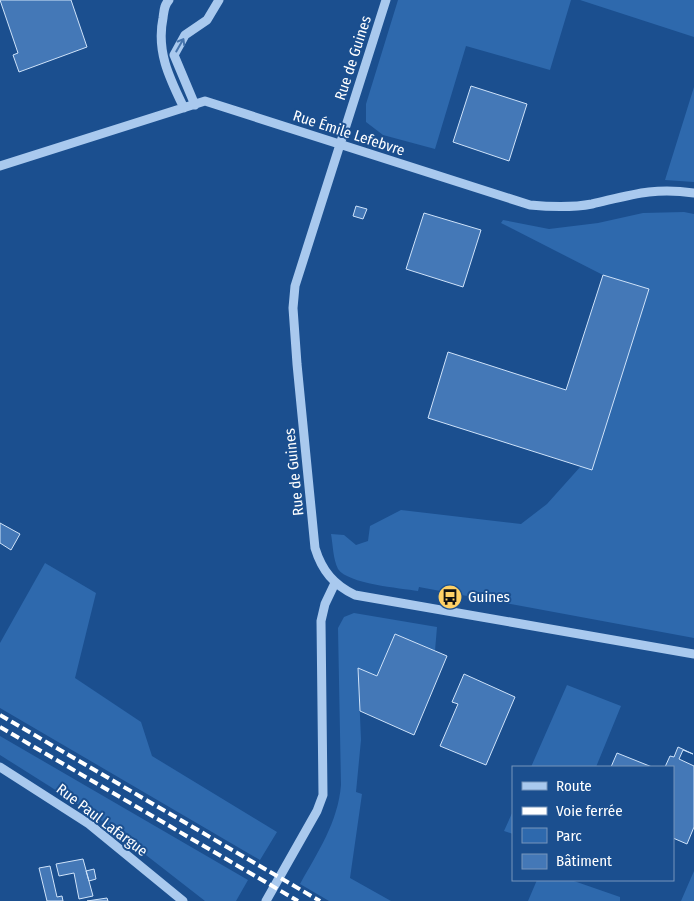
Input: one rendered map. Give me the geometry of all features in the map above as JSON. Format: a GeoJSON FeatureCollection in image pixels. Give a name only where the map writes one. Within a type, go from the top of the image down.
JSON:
{"type":"FeatureCollection","features":[{"type":"Feature","properties":{"kind":"street"},"geometry":{"type":"LineString","coordinates":[[169,0],[165,4],[160,33],[162,56],[170,80],[184,108]]}},
{"type":"Feature","properties":{"kind":"street"},"geometry":{"type":"LineString","coordinates":[[194,105],[174,55],[185,35],[207,20],[219,0]]}},
{"type":"Feature","properties":{"kind":"street","name":"Rue de Guines"},"geometry":{"type":"LineString","coordinates":[[386,0],[300,265],[293,308],[315,548],[324,569],[334,583],[355,595],[694,654]]}},
{"type":"Feature","properties":{"kind":"street","name":"Rue Émile Lefebvre"},"geometry":{"type":"LineString","coordinates":[[0,166],[205,102],[530,205],[559,208],[591,204],[647,190],[694,193]]}},
{"type":"Feature","properties":{"kind":"street"},"geometry":{"type":"LineString","coordinates":[[266,901],[300,842],[323,795],[321,621],[325,604],[334,583]]}},
{"type":"Feature","properties":{"kind":"street","name":"Rue Paul Lafargue"},"geometry":{"type":"LineString","coordinates":[[0,767],[89,824],[183,901]]}},
{"type":"Feature","properties":{"kind":"green space"},"geometry":{"type":"Polygon","coordinates":[[[398,0],[571,0],[550,70],[466,46],[435,149],[383,135],[366,122],[366,104],[398,0]]]}},
{"type":"Feature","properties":{"kind":"green space"},"geometry":{"type":"Polygon","coordinates":[[[580,0],[694,0],[694,37],[580,0]]]}},
{"type":"Feature","properties":{"kind":"green space"},"geometry":{"type":"Polygon","coordinates":[[[694,87],[694,182],[665,180],[694,87]]]}},
{"type":"Feature","properties":{"kind":"green space"},"geometry":{"type":"Polygon","coordinates":[[[684,212],[694,214],[694,638],[419,587],[418,591],[363,582],[344,574],[338,569],[331,534],[344,535],[356,545],[368,541],[370,526],[401,510],[521,524],[547,504],[581,466],[649,289],[603,275],[501,223],[503,220],[549,229],[598,223],[643,213],[684,212]]]}},
{"type":"Feature","properties":{"kind":"green space"},"geometry":{"type":"Polygon","coordinates":[[[45,563],[96,593],[75,678],[141,722],[152,756],[277,832],[260,860],[0,708],[0,643],[45,563]]]}},
{"type":"Feature","properties":{"kind":"green space"},"geometry":{"type":"Polygon","coordinates":[[[354,613],[437,627],[435,651],[395,634],[377,676],[358,668],[361,740],[356,792],[362,794],[350,878],[391,901],[329,901],[300,884],[326,836],[339,799],[341,785],[338,628],[344,617],[354,613]]]}},
{"type":"Feature","properties":{"kind":"green space"},"geometry":{"type":"Polygon","coordinates":[[[567,685],[621,706],[596,766],[531,766],[567,685]]]}},
{"type":"Feature","properties":{"kind":"green space"},"geometry":{"type":"Polygon","coordinates":[[[0,736],[248,880],[236,901],[205,901],[92,813],[0,755],[0,736]]]}},
{"type":"Feature","properties":{"kind":"green space"},"geometry":{"type":"Polygon","coordinates":[[[512,813],[512,834],[504,831],[512,813]]]}},
{"type":"Feature","properties":{"kind":"green space"},"geometry":{"type":"Polygon","coordinates":[[[694,871],[694,901],[681,901],[694,871]]]}},
{"type":"Feature","properties":{"kind":"green space"},"geometry":{"type":"Polygon","coordinates":[[[537,881],[574,881],[620,897],[620,901],[528,901],[537,881]]]}},
{"type":"Feature","properties":{"kind":"building"},"geometry":{"type":"Polygon","coordinates":[[[0,0],[71,0],[87,47],[19,72],[13,55],[18,53],[0,0]]]}},
{"type":"Feature","properties":{"kind":"building"},"geometry":{"type":"Polygon","coordinates":[[[471,86],[527,104],[509,161],[453,142],[471,86]]]}},
{"type":"Feature","properties":{"kind":"building"},"geometry":{"type":"Polygon","coordinates":[[[356,206],[367,209],[363,219],[353,216],[356,206]]]}},
{"type":"Feature","properties":{"kind":"building"},"geometry":{"type":"Polygon","coordinates":[[[424,213],[481,230],[463,287],[406,269],[424,213]]]}},
{"type":"Feature","properties":{"kind":"building"},"geometry":{"type":"Polygon","coordinates":[[[603,275],[649,289],[592,470],[428,418],[448,352],[566,390],[603,275]]]}},
{"type":"Feature","properties":{"kind":"building"},"geometry":{"type":"Polygon","coordinates":[[[0,523],[20,534],[11,550],[0,543],[0,523]]]}},
{"type":"Feature","properties":{"kind":"building"},"geometry":{"type":"Polygon","coordinates":[[[395,634],[447,656],[414,735],[360,711],[358,668],[377,676],[395,634]]]}},
{"type":"Feature","properties":{"kind":"building"},"geometry":{"type":"Polygon","coordinates":[[[464,674],[515,697],[486,765],[440,746],[458,704],[452,702],[464,674]]]}},
{"type":"Feature","properties":{"kind":"building"},"geometry":{"type":"Polygon","coordinates":[[[678,747],[693,754],[683,750],[679,759],[694,766],[694,827],[687,844],[674,838],[674,766],[665,766],[670,756],[674,757],[678,747]]]}},
{"type":"Feature","properties":{"kind":"building"},"geometry":{"type":"Polygon","coordinates":[[[617,753],[650,766],[611,766],[617,753]]]}},
{"type":"Feature","properties":{"kind":"building"},"geometry":{"type":"Polygon","coordinates":[[[83,859],[93,896],[79,899],[74,873],[59,876],[56,864],[83,859]]]}},
{"type":"Feature","properties":{"kind":"building"},"geometry":{"type":"Polygon","coordinates":[[[50,866],[57,897],[62,896],[63,901],[47,901],[39,868],[50,866]]]}},
{"type":"Feature","properties":{"kind":"building"},"geometry":{"type":"Polygon","coordinates":[[[94,869],[96,879],[89,881],[86,871],[94,869]]]}},
{"type":"Feature","properties":{"kind":"building"},"geometry":{"type":"Polygon","coordinates":[[[107,898],[108,901],[87,901],[107,898]]]}},
{"type":"Feature","properties":{"kind":"railway"},"geometry":{"type":"LineString","coordinates":[[0,715],[320,901]]}},
{"type":"Feature","properties":{"kind":"railway"},"geometry":{"type":"LineString","coordinates":[[0,727],[298,901]]}},
{"type":"Feature","properties":{"kind":"place","name":"Guines"},"geometry":{"type":"Point","coordinates":[450,597]}}]}
